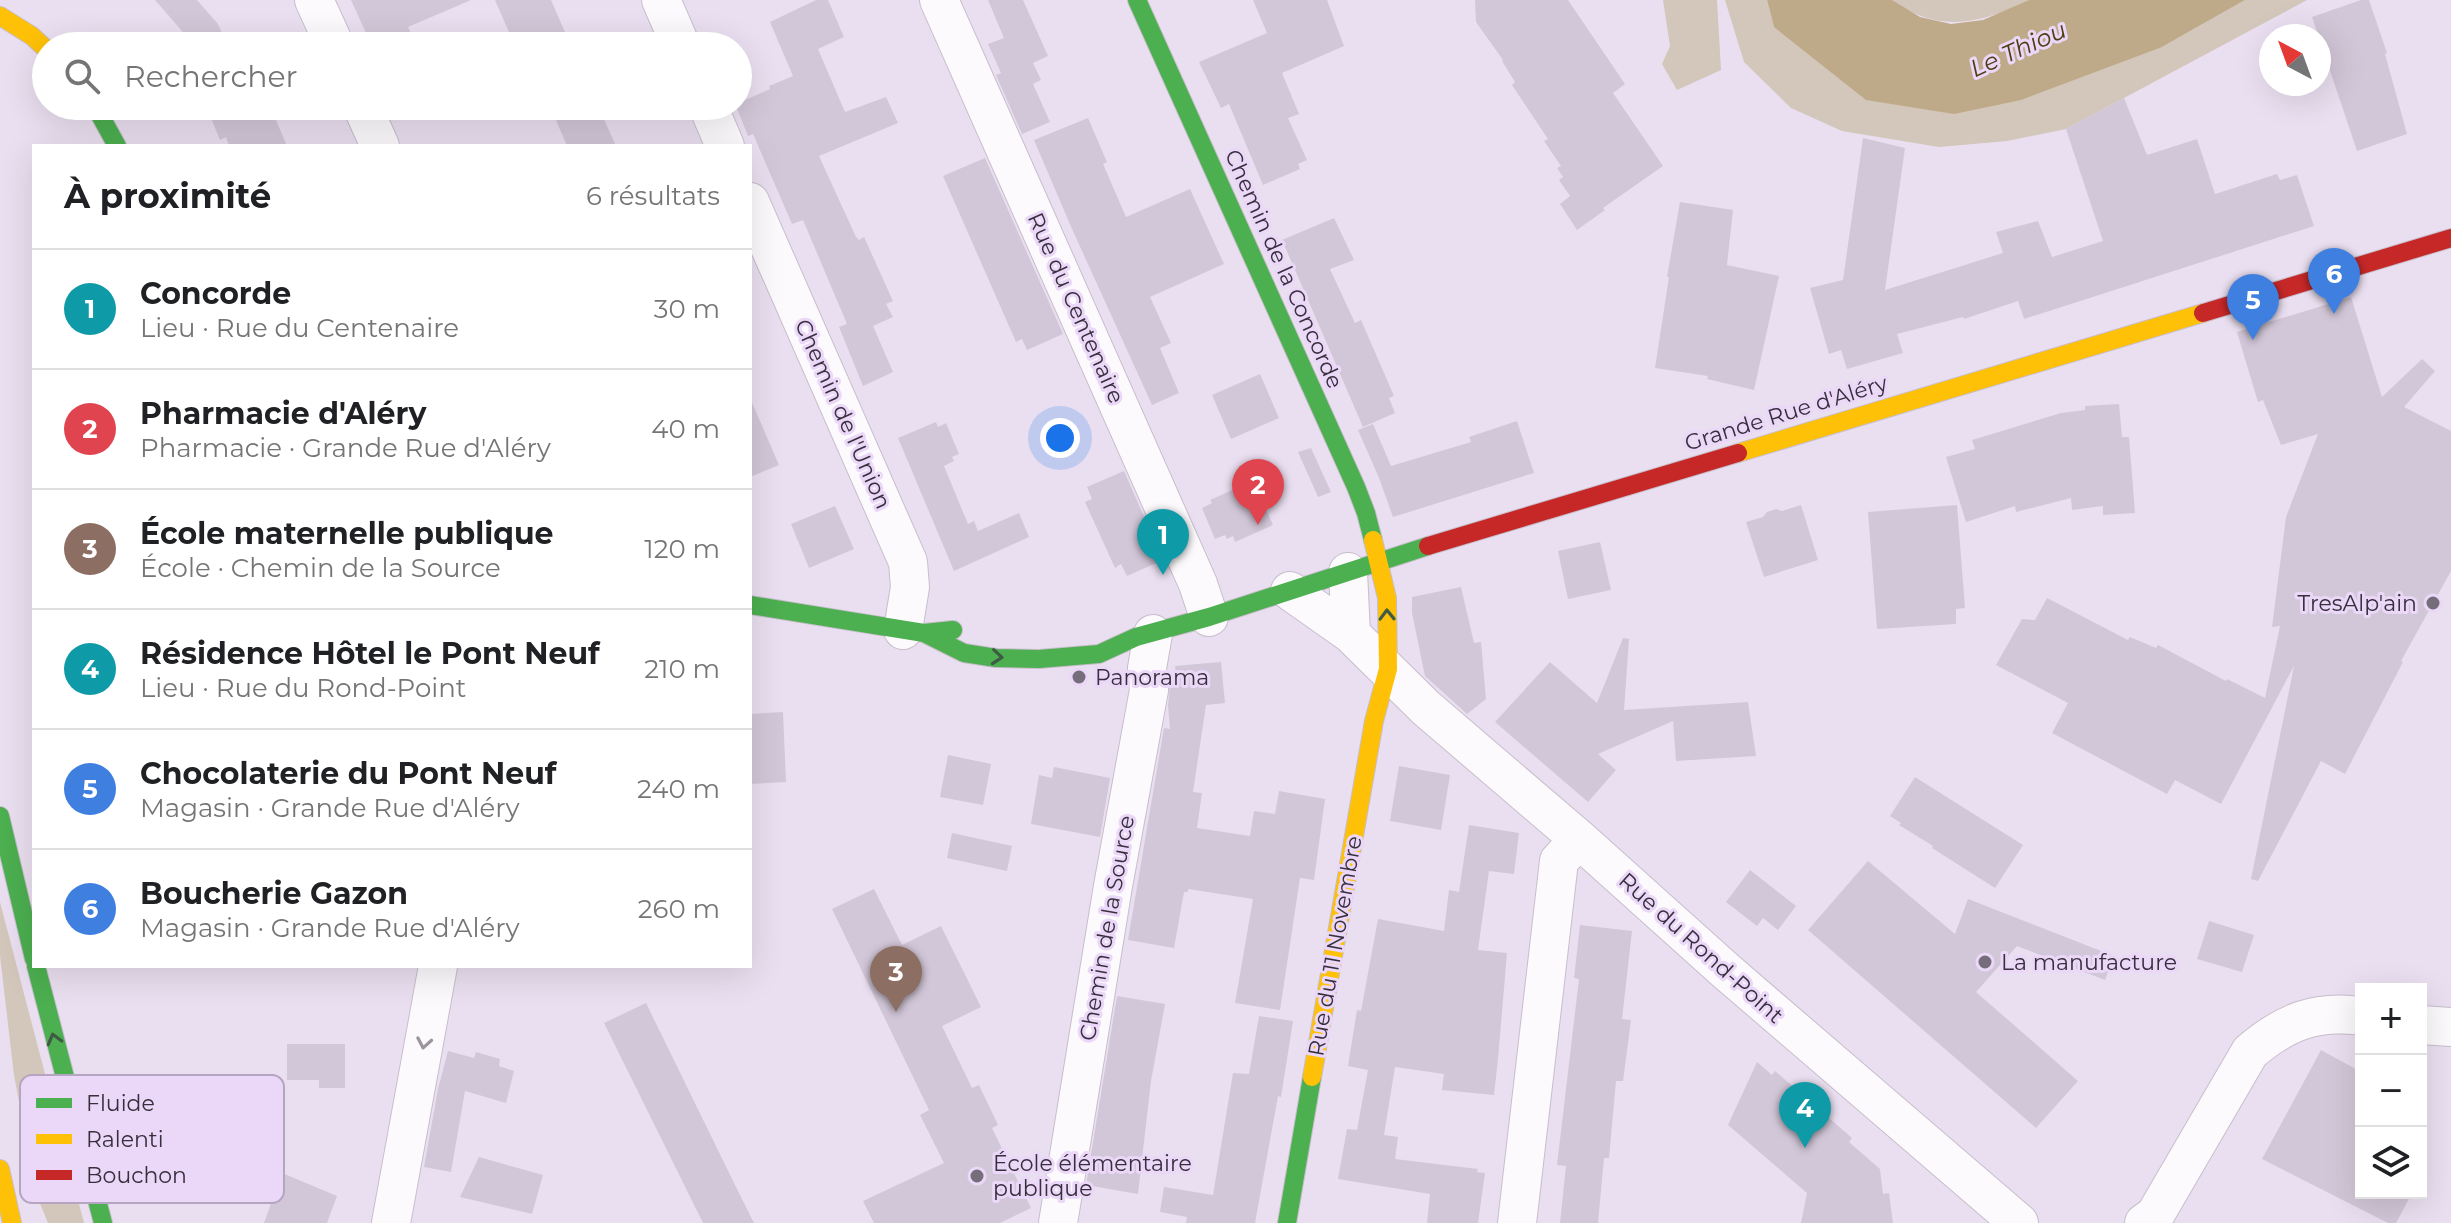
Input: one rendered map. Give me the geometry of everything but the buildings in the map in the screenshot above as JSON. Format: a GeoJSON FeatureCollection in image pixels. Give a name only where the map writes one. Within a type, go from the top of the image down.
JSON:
{"type":"FeatureCollection","features":[{"type":"Feature","properties":{"kind":"main road","name":"Chemin de la Concorde"},"geometry":{"type":"LineString","coordinates":[[1137,0],[1356,487],[1366,513],[1363,566]]}},
{"type":"Feature","properties":{"kind":"main road"},"geometry":{"type":"LineString","coordinates":[[0,16],[32,36]]}},
{"type":"Feature","properties":{"kind":"main road"},"geometry":{"type":"LineString","coordinates":[[103,120],[116,144]]}},
{"type":"Feature","properties":{"kind":"main road","name":"Grande Rue d'Aléry"},"geometry":{"type":"LineString","coordinates":[[752,605],[913,632],[964,653],[1020,659],[1099,654],[1145,635],[1363,566],[2451,238]]}},
{"type":"Feature","properties":{"kind":"main road"},"geometry":{"type":"LineString","coordinates":[[1363,566],[1387,598],[1388,669]]}},
{"type":"Feature","properties":{"kind":"main road","name":"Grande Rue d'Aléry"},"geometry":{"type":"LineString","coordinates":[[913,632],[976,628]]}},
{"type":"Feature","properties":{"kind":"main road","name":"Grande Rue d'Aléry"},"geometry":{"type":"LineString","coordinates":[[1099,631],[1145,635]]}},
{"type":"Feature","properties":{"kind":"main road","name":"Rue du 11 Novembre"},"geometry":{"type":"LineString","coordinates":[[1287,1223],[1374,721],[1388,669]]}},
{"type":"Feature","properties":{"kind":"main road"},"geometry":{"type":"LineString","coordinates":[[0,816],[32,951]]}},
{"type":"Feature","properties":{"kind":"main road"},"geometry":{"type":"LineString","coordinates":[[37,968],[64,1075]]}},
{"type":"Feature","properties":{"kind":"main road"},"geometry":{"type":"LineString","coordinates":[[0,1169],[12,1223]]}},
{"type":"Feature","properties":{"kind":"main road"},"geometry":{"type":"LineString","coordinates":[[98,1203],[103,1223]]}},
{"type":"Feature","properties":{"kind":"street"},"geometry":{"type":"LineString","coordinates":[[314,0],[329,32]]}},
{"type":"Feature","properties":{"kind":"street"},"geometry":{"type":"LineString","coordinates":[[661,0],[675,32]]}},
{"type":"Feature","properties":{"kind":"street","name":"Rue du Centenaire"},"geometry":{"type":"LineString","coordinates":[[939,0],[1198,584],[1209,617]]}},
{"type":"Feature","properties":{"kind":"street"},"geometry":{"type":"LineString","coordinates":[[368,120],[379,144]]}},
{"type":"Feature","properties":{"kind":"street"},"geometry":{"type":"LineString","coordinates":[[714,120],[724,144]]}},
{"type":"Feature","properties":{"kind":"street","name":"Chemin de l'Union"},"geometry":{"type":"LineString","coordinates":[[752,207],[908,562],[913,632]]}},
{"type":"Feature","properties":{"kind":"street"},"geometry":{"type":"LineString","coordinates":[[1351,634],[1363,566]]}},
{"type":"Feature","properties":{"kind":"street","name":"Rue du Rond-Point"},"geometry":{"type":"LineString","coordinates":[[1290,591],[1351,634],[1426,708],[1726,971],[1978,1210],[2019,1223]]}},
{"type":"Feature","properties":{"kind":"street","name":"Chemin de la Source"},"geometry":{"type":"LineString","coordinates":[[1058,1223],[1149,690],[1145,635]]}},
{"type":"Feature","properties":{"kind":"street"},"geometry":{"type":"LineString","coordinates":[[1517,1223],[1559,861],[1579,839]]}},
{"type":"Feature","properties":{"kind":"street"},"geometry":{"type":"LineString","coordinates":[[391,1223],[438,968]]}},
{"type":"Feature","properties":{"kind":"street"},"geometry":{"type":"LineString","coordinates":[[2144,1223],[2155,1215],[2250,1052],[2301,1019],[2338,1013],[2355,1015]]}},
{"type":"Feature","properties":{"kind":"street"},"geometry":{"type":"LineString","coordinates":[[2427,1025],[2451,1027]]}},
{"type":"Feature","properties":{"kind":"shaded area"},"geometry":{"type":"Polygon","coordinates":[[[1663,0],[1717,0],[1721,70],[1677,90],[1662,64],[1670,46],[1663,0]]]}},
{"type":"Feature","properties":{"kind":"shaded area"},"geometry":{"type":"Polygon","coordinates":[[[1725,0],[1767,0],[1774,27],[2162,47],[2245,0],[2307,0],[2066,129],[2007,141],[1939,147],[1842,131],[1791,108],[1744,62],[1725,0]]]}},
{"type":"Feature","properties":{"kind":"shaded area"},"geometry":{"type":"Polygon","coordinates":[[[1892,0],[2029,0],[1994,15],[1960,22],[1926,18],[1892,0]]]}},
{"type":"Feature","properties":{"kind":"shaded area"},"geometry":{"type":"Polygon","coordinates":[[[0,902],[45,1075],[20,1075],[20,1107],[14,1075],[0,956],[0,902]]]}},
{"type":"Feature","properties":{"kind":"shaded area"},"geometry":{"type":"Polygon","coordinates":[[[40,1203],[79,1203],[84,1223],[48,1223],[40,1203]]]}},
{"type":"Feature","properties":{"kind":"water","name":"Le Thiou"},"geometry":{"type":"Polygon","coordinates":[[[1767,0],[1892,0],[1920,17],[1951,24],[1983,20],[2029,0],[2245,0],[2162,47],[2021,100],[1954,114],[1866,100],[1774,27],[1767,0]]]}},
{"type":"Feature","properties":{"kind":"traffic: fast"},"geometry":{"type":"LineString","coordinates":[[1137,0],[1356,487],[1373,540]]}},
{"type":"Feature","properties":{"kind":"traffic: fast"},"geometry":{"type":"LineString","coordinates":[[103,120],[116,144]]}},
{"type":"Feature","properties":{"kind":"traffic: fast"},"geometry":{"type":"LineString","coordinates":[[924,633],[964,653],[996,658],[1039,659],[1099,654],[1136,637],[1209,617],[1428,546]]}},
{"type":"Feature","properties":{"kind":"traffic: fast"},"geometry":{"type":"LineString","coordinates":[[752,605],[924,633],[953,630]]}},
{"type":"Feature","properties":{"kind":"traffic: fast"},"geometry":{"type":"LineString","coordinates":[[0,816],[32,951]]}},
{"type":"Feature","properties":{"kind":"traffic: fast"},"geometry":{"type":"LineString","coordinates":[[37,968],[64,1075]]}},
{"type":"Feature","properties":{"kind":"traffic: fast"},"geometry":{"type":"LineString","coordinates":[[1287,1223],[1312,1077]]}},
{"type":"Feature","properties":{"kind":"traffic: fast"},"geometry":{"type":"LineString","coordinates":[[98,1203],[103,1223]]}},
{"type":"Feature","properties":{"kind":"traffic: slow"},"geometry":{"type":"LineString","coordinates":[[0,16],[32,36]]}},
{"type":"Feature","properties":{"kind":"traffic: slow"},"geometry":{"type":"LineString","coordinates":[[1738,453],[2203,313]]}},
{"type":"Feature","properties":{"kind":"traffic: slow"},"geometry":{"type":"LineString","coordinates":[[1312,1077],[1374,721],[1388,669],[1387,598],[1373,540]]}},
{"type":"Feature","properties":{"kind":"traffic: slow"},"geometry":{"type":"LineString","coordinates":[[0,1169],[12,1223]]}},
{"type":"Feature","properties":{"kind":"traffic: jam"},"geometry":{"type":"LineString","coordinates":[[2203,313],[2451,238]]}},
{"type":"Feature","properties":{"kind":"traffic: jam"},"geometry":{"type":"LineString","coordinates":[[1428,546],[1738,453]]}},
{"type":"Feature","properties":{"kind":"place","name":"Boucherie Gazon"},"geometry":{"type":"Point","coordinates":[2334,314]}},
{"type":"Feature","properties":{"kind":"place","name":"Chocolaterie du Pont Neuf"},"geometry":{"type":"Point","coordinates":[2253,340]}},
{"type":"Feature","properties":{"kind":"place","name":"Pharmacie d'Aléry"},"geometry":{"type":"Point","coordinates":[1258,525]}},
{"type":"Feature","properties":{"kind":"place","name":"Concorde"},"geometry":{"type":"Point","coordinates":[1163,575]}},
{"type":"Feature","properties":{"kind":"place","name":"TresAlp'ain"},"geometry":{"type":"Point","coordinates":[2433,603]}},
{"type":"Feature","properties":{"kind":"place","name":"Panorama"},"geometry":{"type":"Point","coordinates":[1079,677]}},
{"type":"Feature","properties":{"kind":"place","name":"La manufacture"},"geometry":{"type":"Point","coordinates":[1985,962]}},
{"type":"Feature","properties":{"kind":"place","name":"École maternelle publique"},"geometry":{"type":"Point","coordinates":[896,1012]}},
{"type":"Feature","properties":{"kind":"place","name":"Résidence Hôtel le Pont Neuf"},"geometry":{"type":"Point","coordinates":[1805,1148]}},
{"type":"Feature","properties":{"kind":"place","name":"École élémentaire publique"},"geometry":{"type":"Point","coordinates":[977,1176]}}]}
